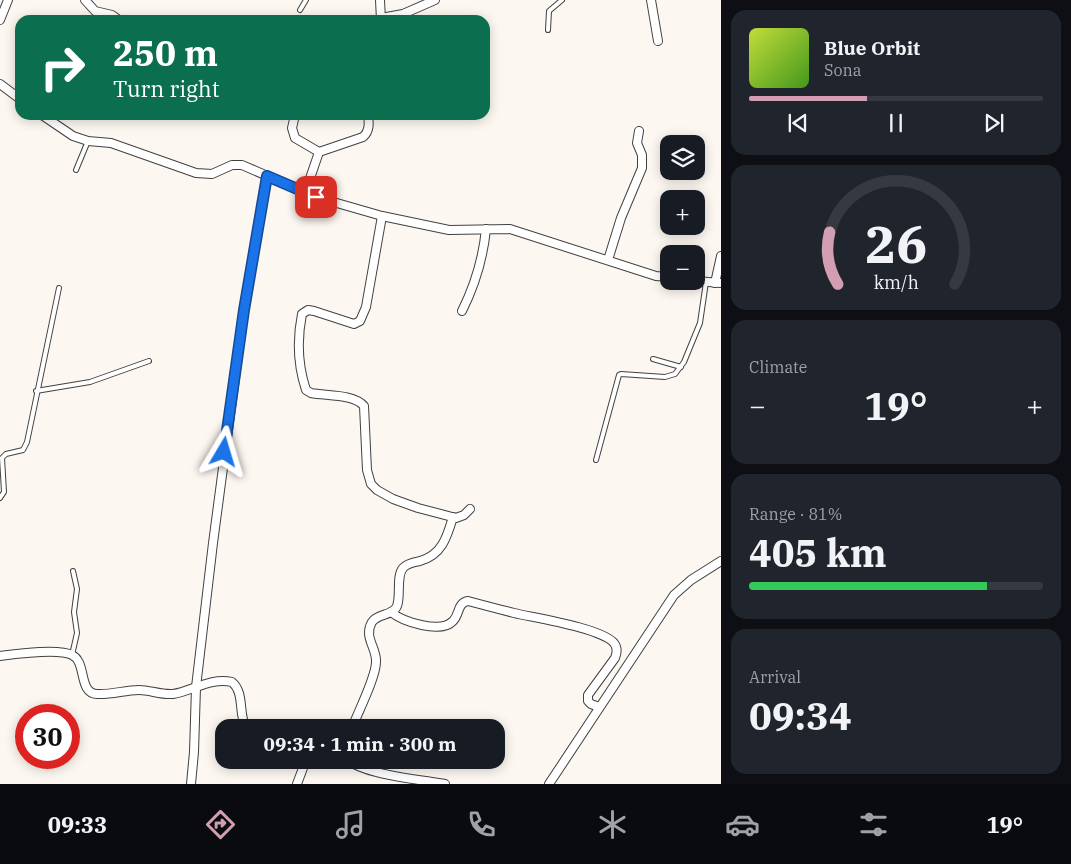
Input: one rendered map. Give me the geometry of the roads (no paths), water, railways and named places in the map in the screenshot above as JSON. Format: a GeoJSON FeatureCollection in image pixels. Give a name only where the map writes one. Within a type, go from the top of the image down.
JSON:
{"type":"FeatureCollection","features":[{"type":"Feature","properties":{"kind":"street"},"geometry":{"type":"LineString","coordinates":[[0,20],[8,0]]}},
{"type":"Feature","properties":{"kind":"street"},"geometry":{"type":"LineString","coordinates":[[85,0],[95,11],[112,15]]}},
{"type":"Feature","properties":{"kind":"street"},"geometry":{"type":"LineString","coordinates":[[380,0],[381,15]]}},
{"type":"Feature","properties":{"kind":"street"},"geometry":{"type":"LineString","coordinates":[[399,15],[435,0]]}},
{"type":"Feature","properties":{"kind":"street"},"geometry":{"type":"LineString","coordinates":[[651,0],[658,41]]}},
{"type":"Feature","properties":{"kind":"street"},"geometry":{"type":"LineString","coordinates":[[0,84],[15,95]]}},
{"type":"Feature","properties":{"kind":"street"},"geometry":{"type":"LineString","coordinates":[[50,120],[74,136],[88,141],[111,143],[196,173],[212,174],[232,165],[242,166],[305,193],[382,216],[448,230],[510,228],[660,276]]}},
{"type":"Feature","properties":{"kind":"street"},"geometry":{"type":"LineString","coordinates":[[294,120],[292,128],[295,138],[319,152],[364,137],[369,127],[368,120]]}},
{"type":"Feature","properties":{"kind":"street"},"geometry":{"type":"LineString","coordinates":[[608,260],[621,218],[642,168],[642,155],[638,142],[639,132]]}},
{"type":"Feature","properties":{"kind":"street"},"geometry":{"type":"LineString","coordinates":[[305,193],[319,152]]}},
{"type":"Feature","properties":{"kind":"street"},"geometry":{"type":"LineString","coordinates":[[191,784],[196,686],[233,380],[267,176]]}},
{"type":"Feature","properties":{"kind":"street"},"geometry":{"type":"LineString","coordinates":[[382,216],[366,307],[360,320],[354,324],[314,311],[308,310],[302,314],[299,357],[303,381],[306,390],[311,393],[360,400],[364,406],[368,478],[377,490],[405,504],[453,518],[460,518],[470,509]]}},
{"type":"Feature","properties":{"kind":"street"},"geometry":{"type":"LineString","coordinates":[[462,311],[476,279],[486,229]]}},
{"type":"Feature","properties":{"kind":"street"},"geometry":{"type":"LineString","coordinates":[[706,282],[718,283],[721,256]]}},
{"type":"Feature","properties":{"kind":"street"},"geometry":{"type":"LineString","coordinates":[[355,719],[375,667],[369,632],[371,623],[376,617],[391,612],[396,608],[399,601],[402,568],[408,564],[431,557],[437,552],[444,545],[453,518]]}},
{"type":"Feature","properties":{"kind":"street"},"geometry":{"type":"LineString","coordinates":[[549,784],[674,595],[691,580],[721,561]]}},
{"type":"Feature","properties":{"kind":"street"},"geometry":{"type":"LineString","coordinates":[[391,612],[404,620],[421,625],[441,627],[453,621],[460,605],[468,601],[565,624],[600,635],[612,641],[616,646],[617,652],[615,658],[588,695],[588,700],[591,704],[599,707]]}},
{"type":"Feature","properties":{"kind":"street"},"geometry":{"type":"LineString","coordinates":[[0,656],[48,652],[72,655],[78,662],[86,687],[96,694],[142,690],[170,694],[208,682],[228,681],[235,684],[239,692],[243,719]]}},
{"type":"Feature","properties":{"kind":"street"},"geometry":{"type":"LineString","coordinates":[[297,784],[303,769]]}},
{"type":"Feature","properties":{"kind":"street"},"geometry":{"type":"LineString","coordinates":[[365,769],[445,784]]}},
{"type":"Feature","properties":{"kind":"lane"},"geometry":{"type":"LineString","coordinates":[[300,10],[306,0]]}},
{"type":"Feature","properties":{"kind":"lane"},"geometry":{"type":"LineString","coordinates":[[548,30],[549,11],[562,0]]}},
{"type":"Feature","properties":{"kind":"lane"},"geometry":{"type":"LineString","coordinates":[[76,170],[88,141]]}},
{"type":"Feature","properties":{"kind":"lane"},"geometry":{"type":"LineString","coordinates":[[596,460],[619,376],[621,374],[669,377],[675,374],[681,367],[700,323],[706,282]]}},
{"type":"Feature","properties":{"kind":"lane"},"geometry":{"type":"LineString","coordinates":[[0,498],[4,492],[2,458],[6,454],[23,450],[27,442],[58,288]]}},
{"type":"Feature","properties":{"kind":"lane"},"geometry":{"type":"LineString","coordinates":[[653,359],[681,367]]}},
{"type":"Feature","properties":{"kind":"lane"},"geometry":{"type":"LineString","coordinates":[[36,391],[90,382],[149,361]]}},
{"type":"Feature","properties":{"kind":"lane"},"geometry":{"type":"LineString","coordinates":[[72,655],[77,633],[74,612],[76,582],[73,572]]}}]}
